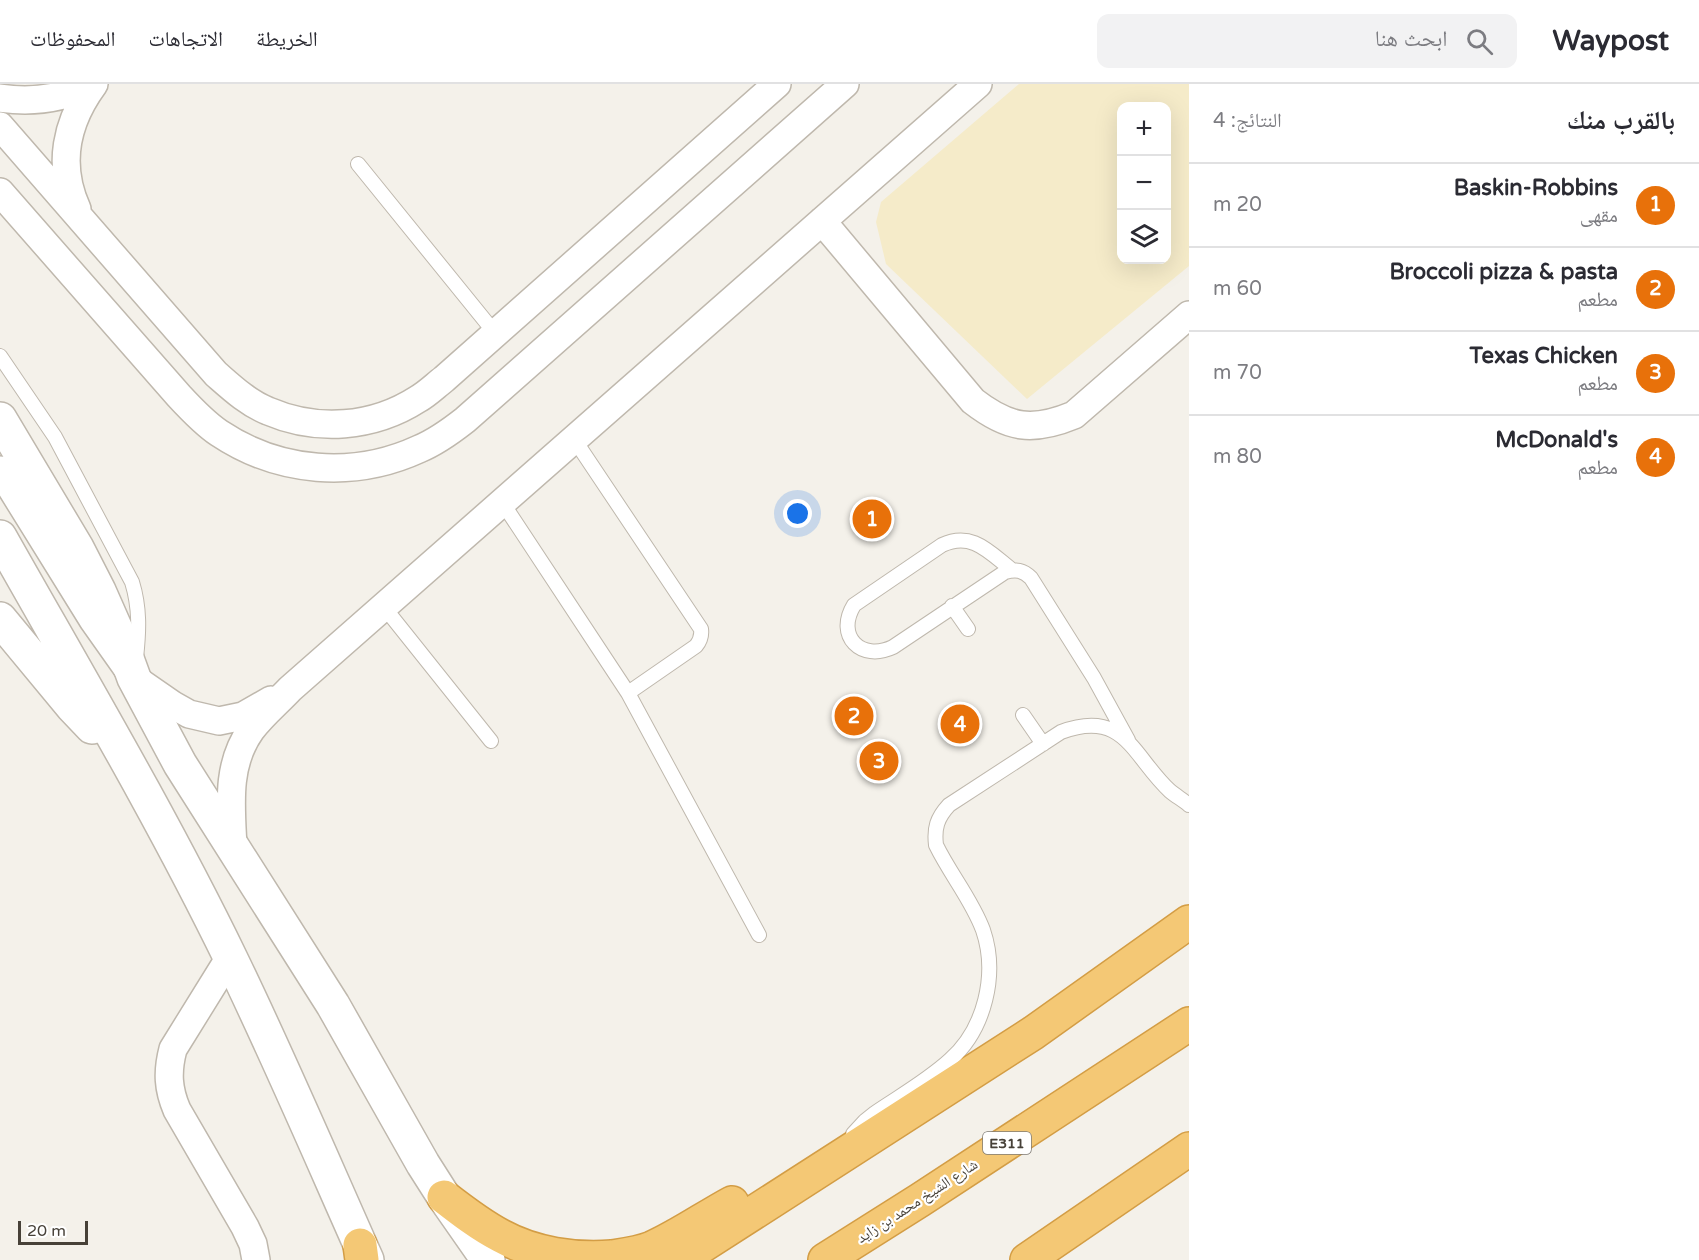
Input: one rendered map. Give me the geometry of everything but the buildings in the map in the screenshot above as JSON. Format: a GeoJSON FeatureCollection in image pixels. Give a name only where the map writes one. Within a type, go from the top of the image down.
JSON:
{"type":"FeatureCollection","features":[{"type":"Feature","properties":{"kind":"highway"},"geometry":{"type":"LineString","coordinates":[[680,1260],[1033,1033],[1189,922]]}},
{"type":"Feature","properties":{"kind":"highway","name":"شارع الشيخ محمد بن زايد"},"geometry":{"type":"LineString","coordinates":[[825,1260],[1189,1024]]}},
{"type":"Feature","properties":{"kind":"highway"},"geometry":{"type":"LineString","coordinates":[[1027,1260],[1189,1149]]}},
{"type":"Feature","properties":{"kind":"highway"},"geometry":{"type":"LineString","coordinates":[[444,1197],[494,1232],[525,1247],[575,1258],[601,1258],[651,1249],[743,1198],[758,1192],[789,1189]]}},
{"type":"Feature","properties":{"kind":"street"},"geometry":{"type":"LineString","coordinates":[[0,98],[39,101],[78,92],[93,84]]}},
{"type":"Feature","properties":{"kind":"street"},"geometry":{"type":"LineString","coordinates":[[81,219],[67,180],[66,159],[68,138],[74,118],[82,99],[93,84]]}},
{"type":"Feature","properties":{"kind":"street"},"geometry":{"type":"LineString","coordinates":[[0,126],[216,374],[239,395],[267,411],[297,421],[328,425],[360,422],[391,414],[419,399],[777,84]]}},
{"type":"Feature","properties":{"kind":"street"},"geometry":{"type":"LineString","coordinates":[[0,192],[179,396],[218,432],[249,450],[291,464],[317,468],[370,465],[396,459],[421,449],[444,436],[465,420],[845,84]]}},
{"type":"Feature","properties":{"kind":"street"},"geometry":{"type":"LineString","coordinates":[[233,847],[230,792],[238,755],[252,729],[290,689],[978,84]]}},
{"type":"Feature","properties":{"kind":"street"},"geometry":{"type":"LineString","coordinates":[[822,221],[974,401],[990,414],[1011,423],[1032,426],[1054,423],[1074,415],[1189,315]]}},
{"type":"Feature","properties":{"kind":"street"},"geometry":{"type":"LineString","coordinates":[[0,418],[83,559],[118,634],[134,678],[189,714],[219,721],[243,716],[290,689]]}},
{"type":"Feature","properties":{"kind":"street"},"geometry":{"type":"LineString","coordinates":[[0,470],[86,610],[134,678],[180,764],[333,1005],[417,1154],[488,1260]]}},
{"type":"Feature","properties":{"kind":"street"},"geometry":{"type":"LineString","coordinates":[[0,537],[123,755],[230,957],[272,1046],[363,1255]]}},
{"type":"Feature","properties":{"kind":"street"},"geometry":{"type":"LineString","coordinates":[[0,619],[72,706],[123,755]]}},
{"type":"Feature","properties":{"kind":"street"},"geometry":{"type":"LineString","coordinates":[[230,957],[173,1049],[168,1080],[177,1110],[245,1227],[253,1244],[256,1260]]}},
{"type":"Feature","properties":{"kind":"lane"},"geometry":{"type":"LineString","coordinates":[[358,164],[495,333]]}},
{"type":"Feature","properties":{"kind":"lane"},"geometry":{"type":"LineString","coordinates":[[0,356],[55,437],[132,582],[139,613],[134,678]]}},
{"type":"Feature","properties":{"kind":"lane"},"geometry":{"type":"LineString","coordinates":[[574,439],[701,629],[700,642],[696,646],[628,693]]}},
{"type":"Feature","properties":{"kind":"lane"},"geometry":{"type":"LineString","coordinates":[[502,502],[628,693],[759,934]]}},
{"type":"Feature","properties":{"kind":"lane"},"geometry":{"type":"LineString","coordinates":[[1012,570],[974,542],[963,539],[952,540],[854,605],[848,615],[847,628],[851,639],[859,647],[870,652],[882,652],[893,647],[1005,572],[1019,570],[1026,573],[1094,678],[1129,741],[1170,792],[1189,805]]}},
{"type":"Feature","properties":{"kind":"lane"},"geometry":{"type":"LineString","coordinates":[[952,606],[968,629]]}},
{"type":"Feature","properties":{"kind":"lane"},"geometry":{"type":"LineString","coordinates":[[384,607],[491,741]]}},
{"type":"Feature","properties":{"kind":"lane"},"geometry":{"type":"LineString","coordinates":[[1023,714],[1043,744]]}},
{"type":"Feature","properties":{"kind":"lane"},"geometry":{"type":"LineString","coordinates":[[843,1155],[855,1131],[865,1121],[951,1059],[966,1041],[978,1021],[986,999],[989,976],[988,953],[983,930],[936,845],[936,824],[941,813],[949,805],[1061,732],[1082,726],[1106,728],[1129,741]]}},
{"type":"Feature","properties":{"kind":"sand"},"geometry":{"type":"Polygon","coordinates":[[[1019,84],[1189,84],[1189,266],[1027,399],[886,264],[876,222],[881,202],[1019,84]]]}},
{"type":"Feature","properties":{"kind":"place","name":"Baskin-Robbins"},"geometry":{"type":"Point","coordinates":[872,519]}},
{"type":"Feature","properties":{"kind":"place","name":"Broccoli pizza & pasta"},"geometry":{"type":"Point","coordinates":[854,716]}},
{"type":"Feature","properties":{"kind":"place","name":"McDonald's"},"geometry":{"type":"Point","coordinates":[960,724]}},
{"type":"Feature","properties":{"kind":"place","name":"Texas Chicken"},"geometry":{"type":"Point","coordinates":[879,761]}}]}
